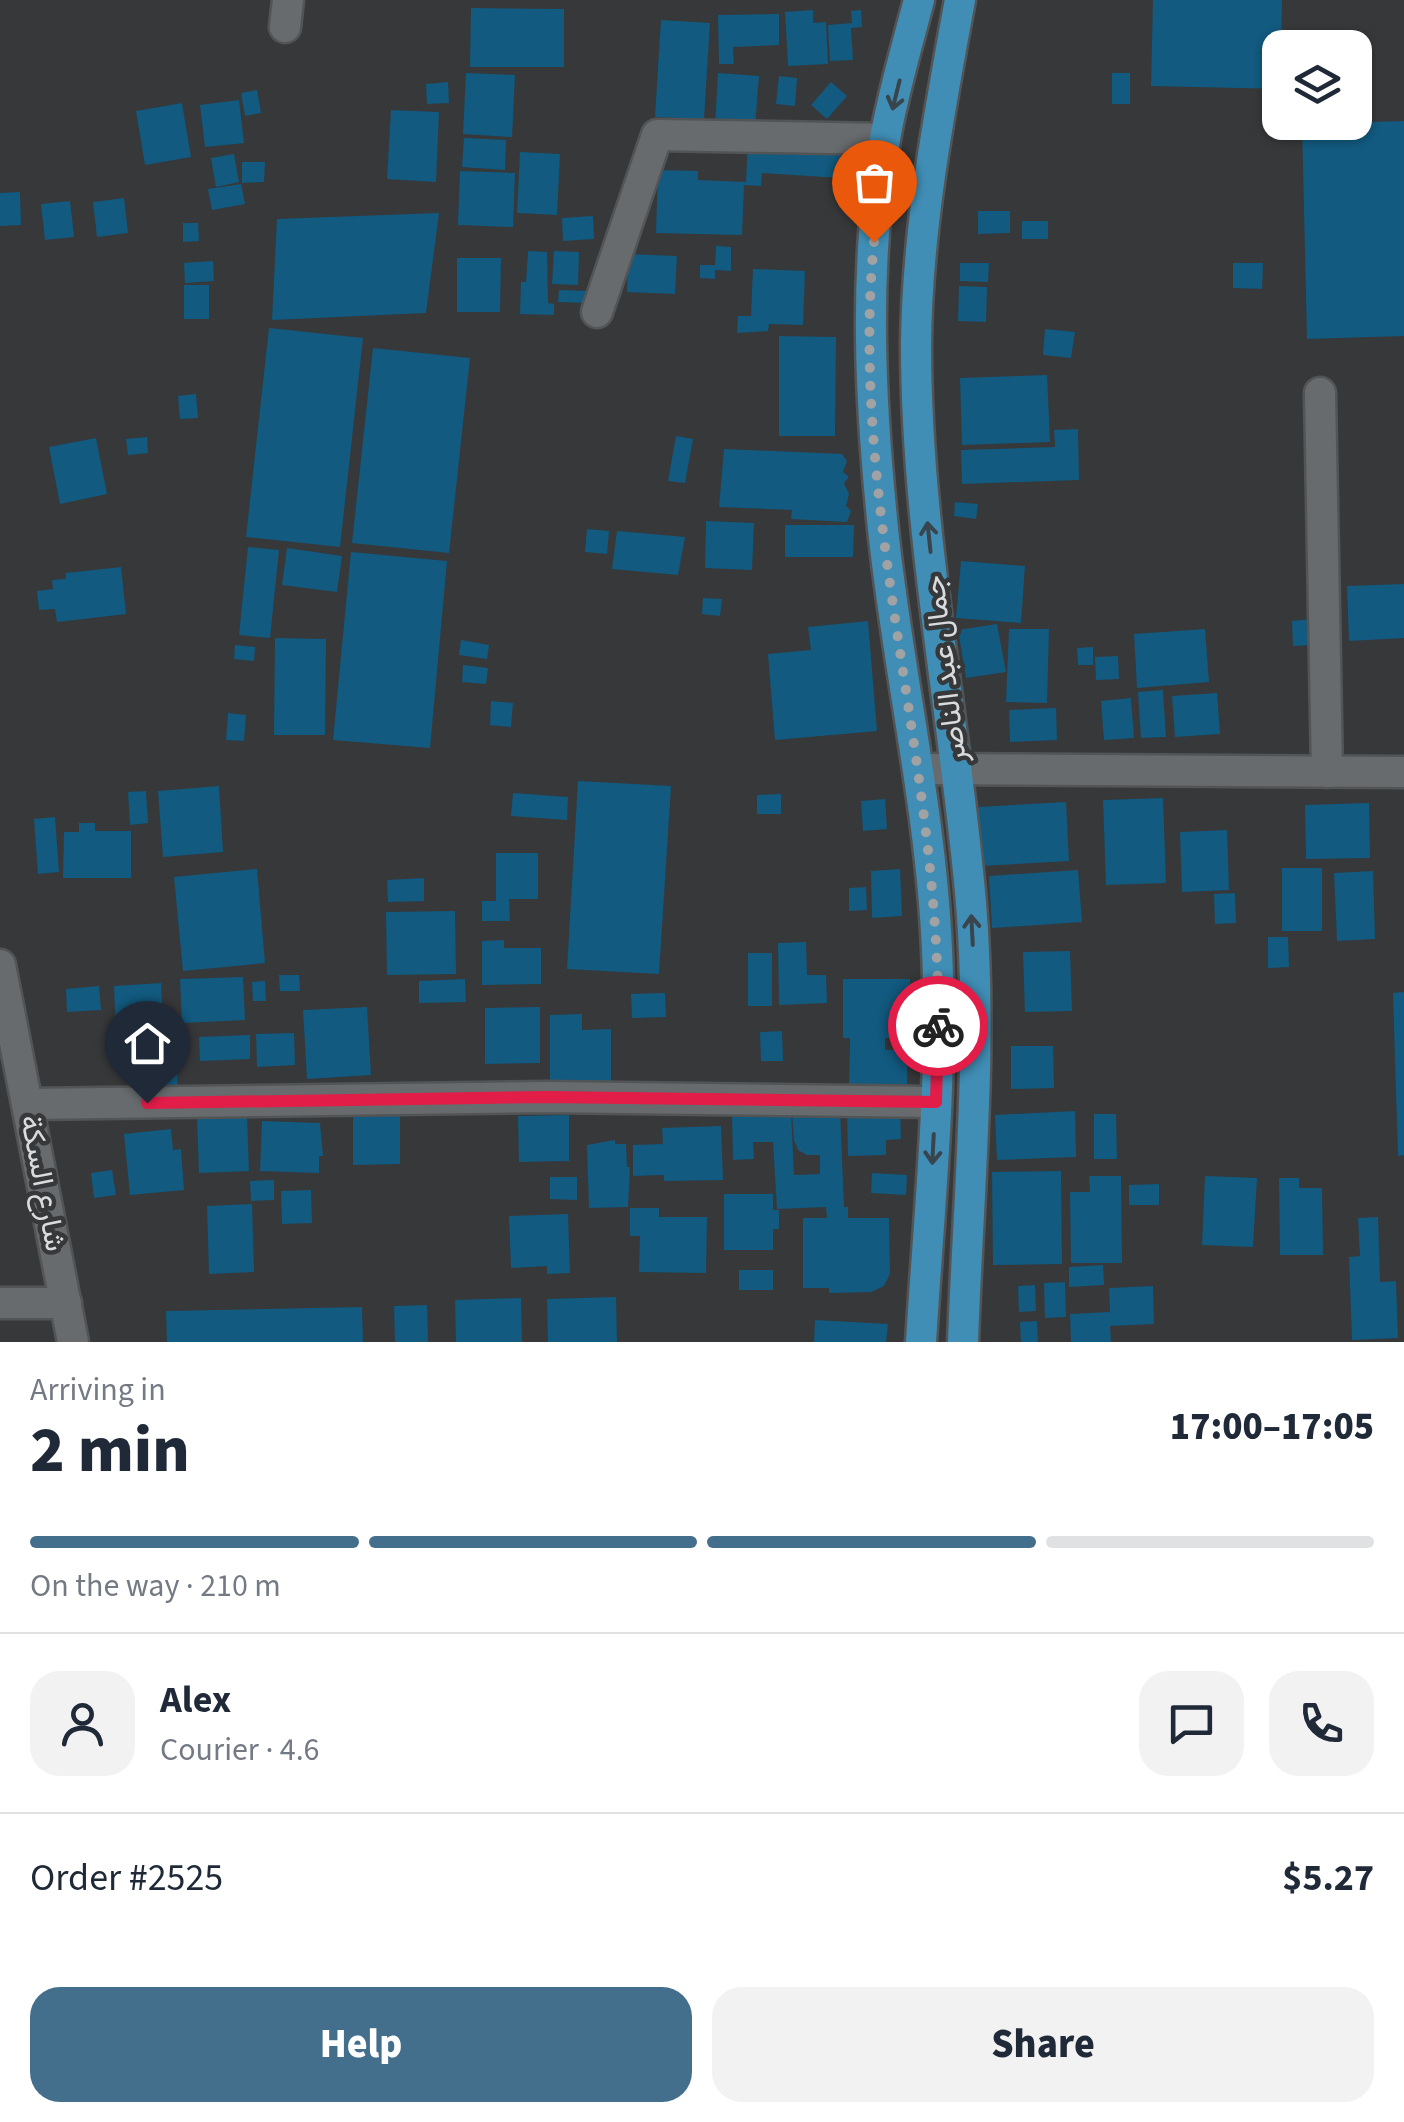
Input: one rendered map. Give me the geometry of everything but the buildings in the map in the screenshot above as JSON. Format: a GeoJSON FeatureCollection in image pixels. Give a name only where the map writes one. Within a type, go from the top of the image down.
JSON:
{"type":"FeatureCollection","features":[{"type":"Feature","properties":{"kind":"main road","name":"جمال عبد الناصر"},"geometry":{"type":"LineString","coordinates":[[919,0],[885,139],[871,276],[873,402],[884,540],[919,769],[937,948],[936,1102],[921,1342]]}},
{"type":"Feature","properties":{"kind":"main road","name":"جمال عبد الناصر"},"geometry":{"type":"LineString","coordinates":[[960,0],[931,153],[916,345],[922,476],[958,770],[974,977],[964,1342]]}},
{"type":"Feature","properties":{"kind":"street"},"geometry":{"type":"LineString","coordinates":[[597,312],[657,136],[885,139]]}},
{"type":"Feature","properties":{"kind":"street"},"geometry":{"type":"LineString","coordinates":[[1320,393],[1327,772]]}},
{"type":"Feature","properties":{"kind":"street"},"geometry":{"type":"LineString","coordinates":[[919,769],[1404,772]]}},
{"type":"Feature","properties":{"kind":"street","name":"شارع السكة"},"geometry":{"type":"LineString","coordinates":[[0,965],[73,1342]]}},
{"type":"Feature","properties":{"kind":"street"},"geometry":{"type":"LineString","coordinates":[[28,1104],[546,1097],[936,1102]]}},
{"type":"Feature","properties":{"kind":"street"},"geometry":{"type":"LineString","coordinates":[[0,1303],[66,1304]]}},
{"type":"Feature","properties":{"kind":"way so far"},"geometry":{"type":"LineString","coordinates":[[874,242],[873,402],[884,540],[919,769],[937,948],[938,1026]]}},
{"type":"Feature","properties":{"kind":"route"},"geometry":{"type":"LineString","coordinates":[[147,1103],[546,1097],[936,1102],[938,1026]]}}]}
